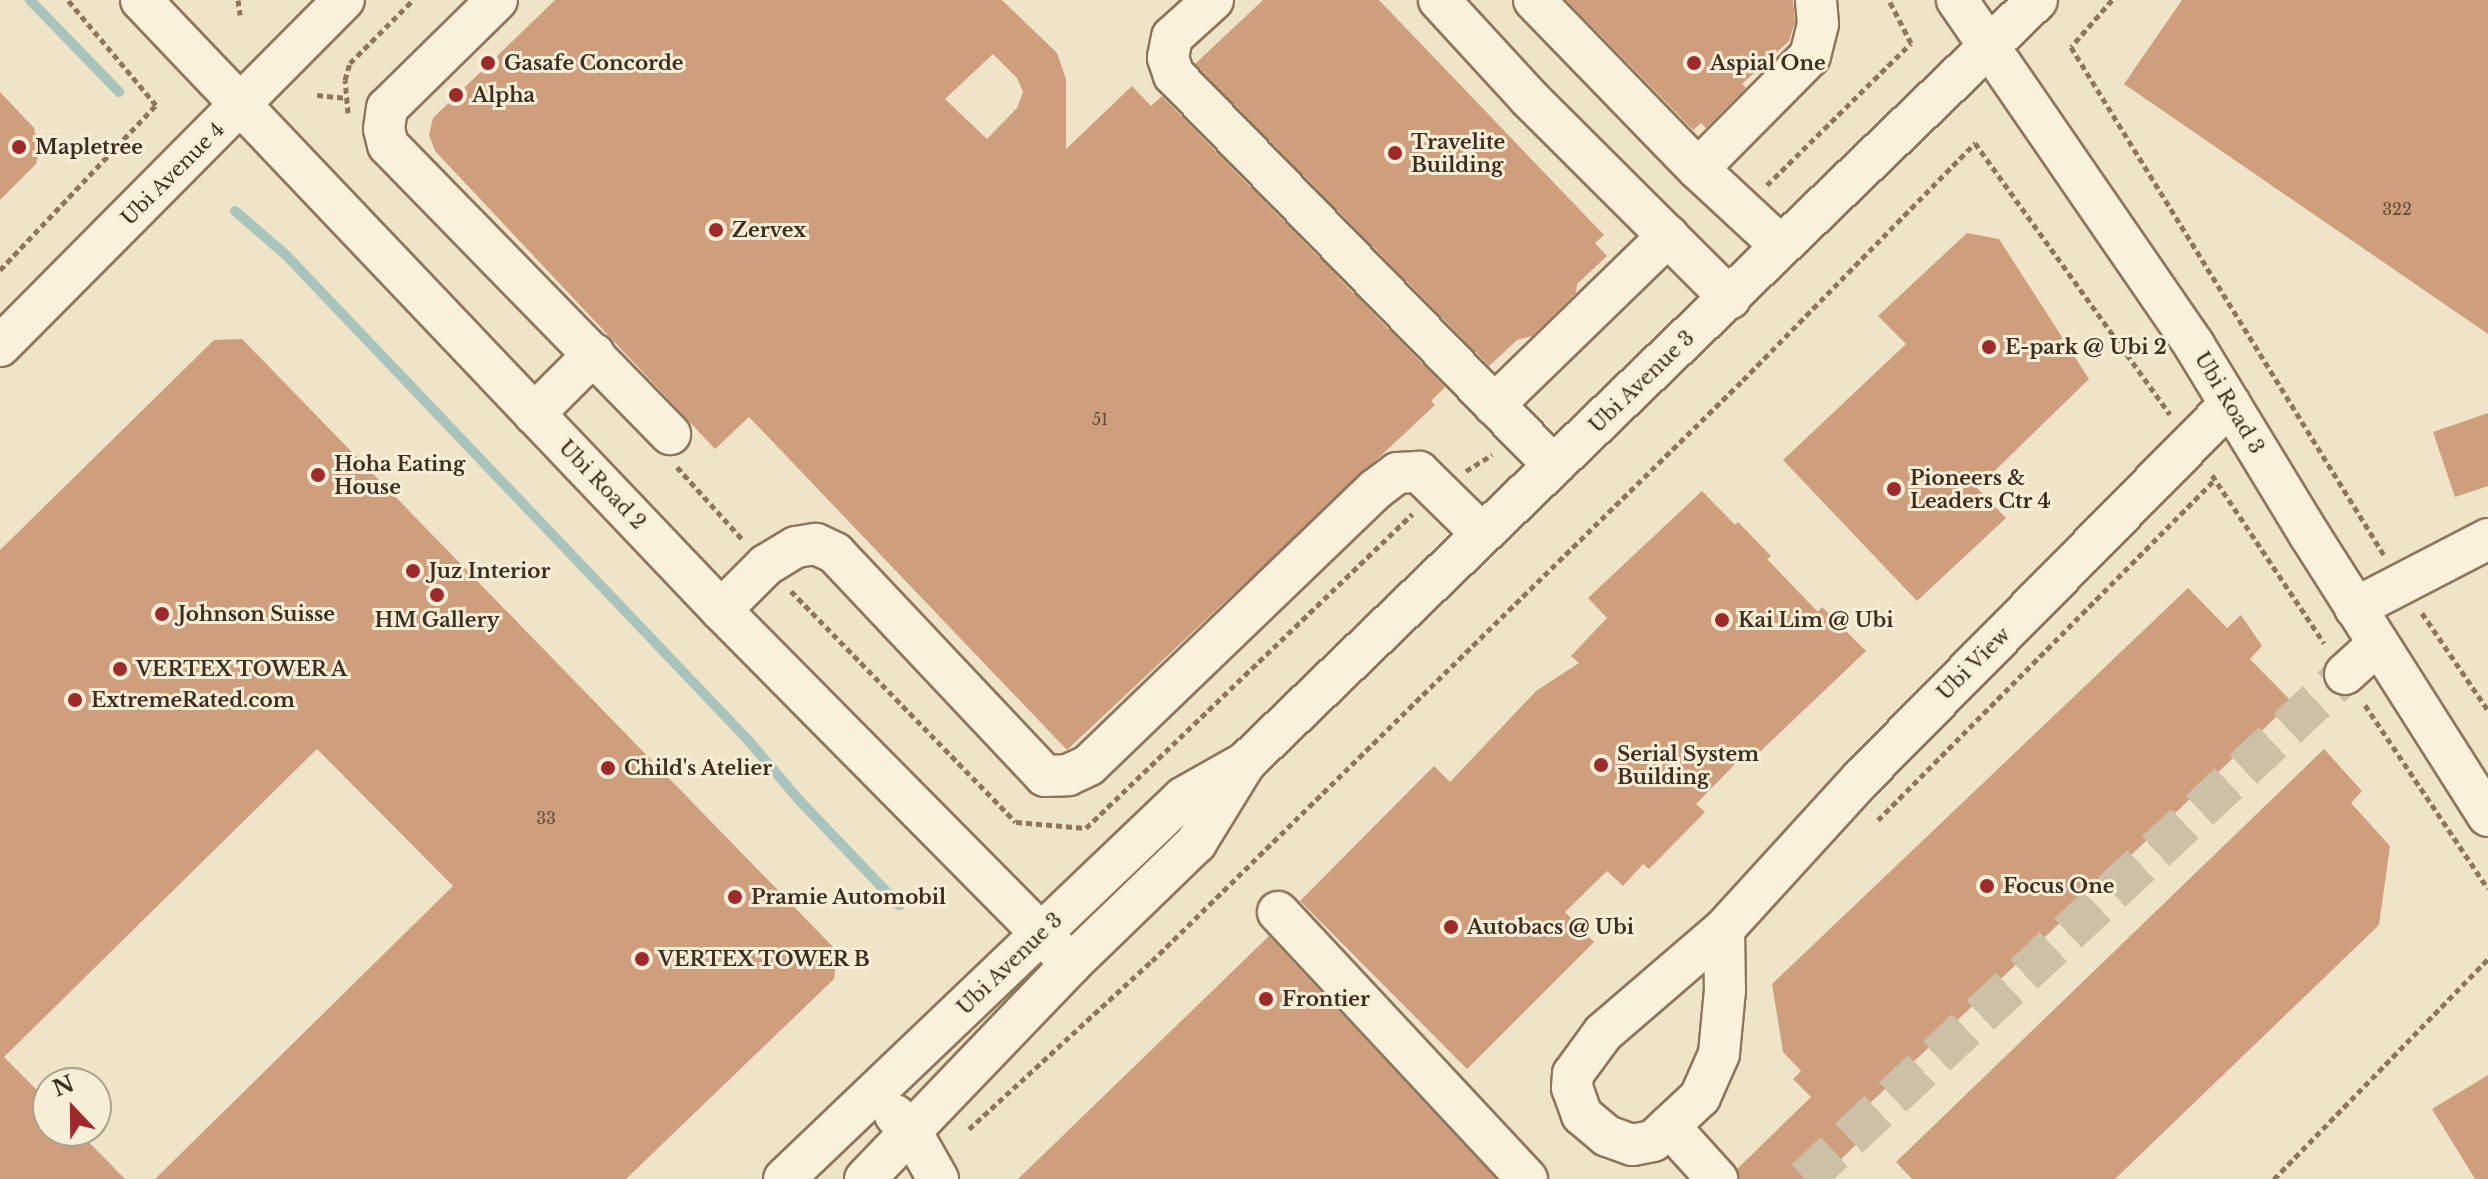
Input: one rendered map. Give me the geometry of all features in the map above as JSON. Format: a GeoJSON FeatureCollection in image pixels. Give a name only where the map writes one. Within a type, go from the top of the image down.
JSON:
{"type":"FeatureCollection","features":[{"type":"Feature","properties":{"kind":"street","name":"Ubi Road 2"},"geometry":{"type":"LineString","coordinates":[[141,0],[243,103],[721,610],[1071,964]]}},
{"type":"Feature","properties":{"kind":"street","name":"Ubi Avenue 4"},"geometry":{"type":"LineString","coordinates":[[0,346],[344,0]]}},
{"type":"Feature","properties":{"kind":"street"},"geometry":{"type":"LineString","coordinates":[[497,0],[387,108],[384,129],[388,145],[594,354],[672,449]]}},
{"type":"Feature","properties":{"kind":"street"},"geometry":{"type":"LineString","coordinates":[[1213,0],[1172,37],[1168,58],[1174,75],[1554,466]]}},
{"type":"Feature","properties":{"kind":"street"},"geometry":{"type":"LineString","coordinates":[[1439,0],[1529,98],[1730,298]]}},
{"type":"Feature","properties":{"kind":"street"},"geometry":{"type":"LineString","coordinates":[[1534,0],[1698,169],[1781,246]]}},
{"type":"Feature","properties":{"kind":"street"},"geometry":{"type":"LineString","coordinates":[[1698,169],[1810,56],[1818,24],[1816,0]]}},
{"type":"Feature","properties":{"kind":"street","name":"Ubi Road 3"},"geometry":{"type":"LineString","coordinates":[[1957,0],[2194,345],[2355,608],[2487,814]]}},
{"type":"Feature","properties":{"kind":"street","name":"Ubi Avenue 3"},"geometry":{"type":"LineString","coordinates":[[865,1179],[927,1159],[1071,964],[1196,843],[1246,762],[2037,0]]}},
{"type":"Feature","properties":{"kind":"street"},"geometry":{"type":"LineString","coordinates":[[1494,405],[1668,236]]}},
{"type":"Feature","properties":{"kind":"street"},"geometry":{"type":"LineString","coordinates":[[534,414],[594,354]]}},
{"type":"Feature","properties":{"kind":"street","name":"Ubi View"},"geometry":{"type":"LineString","coordinates":[[1724,929],[1725,990],[1719,1054],[1700,1097],[1653,1141],[1632,1145],[1607,1136],[1582,1115],[1572,1088],[1573,1074],[1603,1033],[1724,929],[1861,779],[2230,404]]}},
{"type":"Feature","properties":{"kind":"street"},"geometry":{"type":"LineString","coordinates":[[721,610],[766,565],[796,547],[816,544],[835,553],[1045,776],[1068,775],[1089,765],[1376,489],[1397,473],[1419,472],[1482,534]]}},
{"type":"Feature","properties":{"kind":"street"},"geometry":{"type":"LineString","coordinates":[[2355,608],[2488,539]]}},
{"type":"Feature","properties":{"kind":"street"},"geometry":{"type":"LineString","coordinates":[[2345,674],[2378,644]]}},
{"type":"Feature","properties":{"kind":"street","name":"Ubi Avenue 3"},"geometry":{"type":"LineString","coordinates":[[784,1179],[1184,797],[1246,762]]}},
{"type":"Feature","properties":{"kind":"street"},"geometry":{"type":"LineString","coordinates":[[1278,912],[1527,1179]]}},
{"type":"Feature","properties":{"kind":"street"},"geometry":{"type":"LineString","coordinates":[[876,1094],[927,1159]]}},
{"type":"Feature","properties":{"kind":"street"},"geometry":{"type":"LineString","coordinates":[[1669,1126],[1717,1179]]}},
{"type":"Feature","properties":{"kind":"path"},"geometry":{"type":"LineString","coordinates":[[0,270],[156,105],[68,0]]}},
{"type":"Feature","properties":{"kind":"path"},"geometry":{"type":"LineString","coordinates":[[238,0],[240,15]]}},
{"type":"Feature","properties":{"kind":"path"},"geometry":{"type":"LineString","coordinates":[[351,125],[344,98],[350,63],[413,0]]}},
{"type":"Feature","properties":{"kind":"path"},"geometry":{"type":"LineString","coordinates":[[1889,0],[1911,43]]}},
{"type":"Feature","properties":{"kind":"path"},"geometry":{"type":"LineString","coordinates":[[2112,0],[2071,47],[2402,584],[2488,710]]}},
{"type":"Feature","properties":{"kind":"path"},"geometry":{"type":"LineString","coordinates":[[317,95],[344,98]]}},
{"type":"Feature","properties":{"kind":"path"},"geometry":{"type":"LineString","coordinates":[[927,1159],[1152,961],[1743,380],[1975,143],[2191,443],[2488,889]]}},
{"type":"Feature","properties":{"kind":"path"},"geometry":{"type":"LineString","coordinates":[[672,449],[766,565],[1016,822],[1053,827]]}},
{"type":"Feature","properties":{"kind":"path"},"geometry":{"type":"LineString","coordinates":[[1873,826],[2215,479]]}},
{"type":"Feature","properties":{"kind":"path"},"geometry":{"type":"LineString","coordinates":[[2274,1179],[2488,959]]}},
{"type":"Feature","properties":{"kind":"building"},"geometry":{"type":"Polygon","coordinates":[[[555,0],[1002,0],[1057,53],[1066,79],[1066,149],[1132,86],[1151,106],[1162,96],[1445,387],[1431,401],[1435,405],[1067,750],[749,417],[715,449],[435,151],[429,135],[433,118],[555,0]],[[993,54],[945,99],[987,139],[1017,108],[1023,92],[1017,78],[993,54]]]}},
{"type":"Feature","properties":{"kind":"building","name":"Travelite Building"},"geometry":{"type":"Polygon","coordinates":[[[1263,0],[1379,0],[1604,235],[1595,243],[1607,256],[1577,284],[1576,293],[1532,336],[1517,340],[1489,366],[1195,64],[1263,0]]]}},
{"type":"Feature","properties":{"kind":"building","name":"Aspial One"},"geometry":{"type":"Polygon","coordinates":[[[1566,0],[1793,0],[1795,22],[1789,41],[1742,84],[1746,88],[1706,128],[1701,123],[1693,130],[1566,0]]]}},
{"type":"Feature","properties":{"kind":"building"},"geometry":{"type":"Polygon","coordinates":[[[2182,0],[2488,0],[2488,334],[2124,84],[2182,0]]]}},
{"type":"Feature","properties":{"kind":"building","name":"Mapletree"},"geometry":{"type":"Polygon","coordinates":[[[0,92],[34,128],[39,152],[36,164],[0,200],[0,92]]]}},
{"type":"Feature","properties":{"kind":"building"},"geometry":{"type":"Polygon","coordinates":[[[1967,233],[1999,239],[2089,379],[1977,488],[2006,518],[1917,601],[1783,460],[1906,344],[1878,316],[1967,233]]]}},
{"type":"Feature","properties":{"kind":"building"},"geometry":{"type":"Polygon","coordinates":[[[242,339],[837,951],[834,979],[626,1179],[155,1179],[453,886],[317,749],[4,1057],[32,1085],[32,1147],[94,1147],[125,1179],[0,1179],[0,550],[214,340],[242,339]]]}},
{"type":"Feature","properties":{"kind":"building"},"geometry":{"type":"Polygon","coordinates":[[[2488,413],[2488,486],[2455,497],[2433,432],[2488,413]]]}},
{"type":"Feature","properties":{"kind":"building"},"geometry":{"type":"Polygon","coordinates":[[[1702,491],[1771,556],[1767,559],[1818,612],[1822,607],[1866,651],[1748,763],[1742,757],[1696,804],[1705,812],[1649,869],[1643,864],[1623,886],[1607,871],[1565,912],[1594,942],[1467,1069],[1300,901],[1434,766],[1450,782],[1536,691],[1579,663],[1571,656],[1607,618],[1588,598],[1702,491]]]}},
{"type":"Feature","properties":{"kind":"building"},"geometry":{"type":"Polygon","coordinates":[[[2188,588],[2227,628],[2241,615],[2262,646],[2250,659],[2292,702],[1864,1109],[1878,1123],[1821,1179],[1739,1179],[1737,1169],[1811,1097],[1793,1079],[1801,1071],[1783,1052],[1772,984],[2188,588]]]}},
{"type":"Feature","properties":{"kind":"building"},"geometry":{"type":"Polygon","coordinates":[[[2324,749],[2362,791],[2351,803],[2390,846],[2379,925],[2115,1179],[1912,1179],[1896,1162],[2324,749]]]}},
{"type":"Feature","properties":{"kind":"building","name":"Frontier"},"geometry":{"type":"Polygon","coordinates":[[[1269,936],[1496,1179],[1018,1179],[1269,936]]]}},
{"type":"Feature","properties":{"kind":"building"},"geometry":{"type":"Polygon","coordinates":[[[2488,1075],[2488,1179],[2475,1179],[2432,1109],[2488,1075]]]}},
{"type":"Feature","properties":{"kind":"waterway"},"geometry":{"type":"LineString","coordinates":[[30,0],[119,92]]}},
{"type":"Feature","properties":{"kind":"waterway"},"geometry":{"type":"LineString","coordinates":[[235,211],[286,255],[748,740],[800,801],[899,905]]}},
{"type":"Feature","properties":{"kind":"tunnel"},"geometry":{"type":"LineString","coordinates":[[1805,1179],[2345,674]]}},
{"type":"Feature","properties":{"kind":"place","name":"Gasafe Concorde"},"geometry":{"type":"Point","coordinates":[488,63]}},
{"type":"Feature","properties":{"kind":"place","name":"Aspial One"},"geometry":{"type":"Point","coordinates":[1694,63]}},
{"type":"Feature","properties":{"kind":"place","name":"Alpha"},"geometry":{"type":"Point","coordinates":[456,95]}},
{"type":"Feature","properties":{"kind":"place","name":"Mapletree"},"geometry":{"type":"Point","coordinates":[19,147]}},
{"type":"Feature","properties":{"kind":"place","name":"Travelite Building"},"geometry":{"type":"Point","coordinates":[1395,153]}},
{"type":"Feature","properties":{"kind":"place","name":"Zervex"},"geometry":{"type":"Point","coordinates":[716,230]}},
{"type":"Feature","properties":{"kind":"place","name":"E-park @ Ubi 2"},"geometry":{"type":"Point","coordinates":[1989,347]}},
{"type":"Feature","properties":{"kind":"place","name":"Hoha Eating House"},"geometry":{"type":"Point","coordinates":[318,475]}},
{"type":"Feature","properties":{"kind":"place","name":"Pioneers & Leaders Ctr 4"},"geometry":{"type":"Point","coordinates":[1894,489]}},
{"type":"Feature","properties":{"kind":"place","name":"Juz Interior"},"geometry":{"type":"Point","coordinates":[413,571]}},
{"type":"Feature","properties":{"kind":"place","name":"HM Gallery"},"geometry":{"type":"Point","coordinates":[437,595]}},
{"type":"Feature","properties":{"kind":"place","name":"Johnson Suisse"},"geometry":{"type":"Point","coordinates":[162,614]}},
{"type":"Feature","properties":{"kind":"place","name":"Kai Lim @ Ubi"},"geometry":{"type":"Point","coordinates":[1722,620]}},
{"type":"Feature","properties":{"kind":"place","name":"VERTEX TOWER A"},"geometry":{"type":"Point","coordinates":[120,669]}},
{"type":"Feature","properties":{"kind":"place","name":"ExtremeRated.com"},"geometry":{"type":"Point","coordinates":[75,700]}},
{"type":"Feature","properties":{"kind":"place","name":"Serial System Building"},"geometry":{"type":"Point","coordinates":[1601,765]}},
{"type":"Feature","properties":{"kind":"place","name":"Child's Atelier"},"geometry":{"type":"Point","coordinates":[608,768]}},
{"type":"Feature","properties":{"kind":"place","name":"Focus One"},"geometry":{"type":"Point","coordinates":[1987,886]}},
{"type":"Feature","properties":{"kind":"place","name":"Pramie Automobil"},"geometry":{"type":"Point","coordinates":[735,897]}},
{"type":"Feature","properties":{"kind":"place","name":"Autobacs @ Ubi"},"geometry":{"type":"Point","coordinates":[1451,927]}},
{"type":"Feature","properties":{"kind":"place","name":"VERTEX TOWER B"},"geometry":{"type":"Point","coordinates":[642,959]}},
{"type":"Feature","properties":{"kind":"place","name":"Frontier"},"geometry":{"type":"Point","coordinates":[1266,999]}}]}
